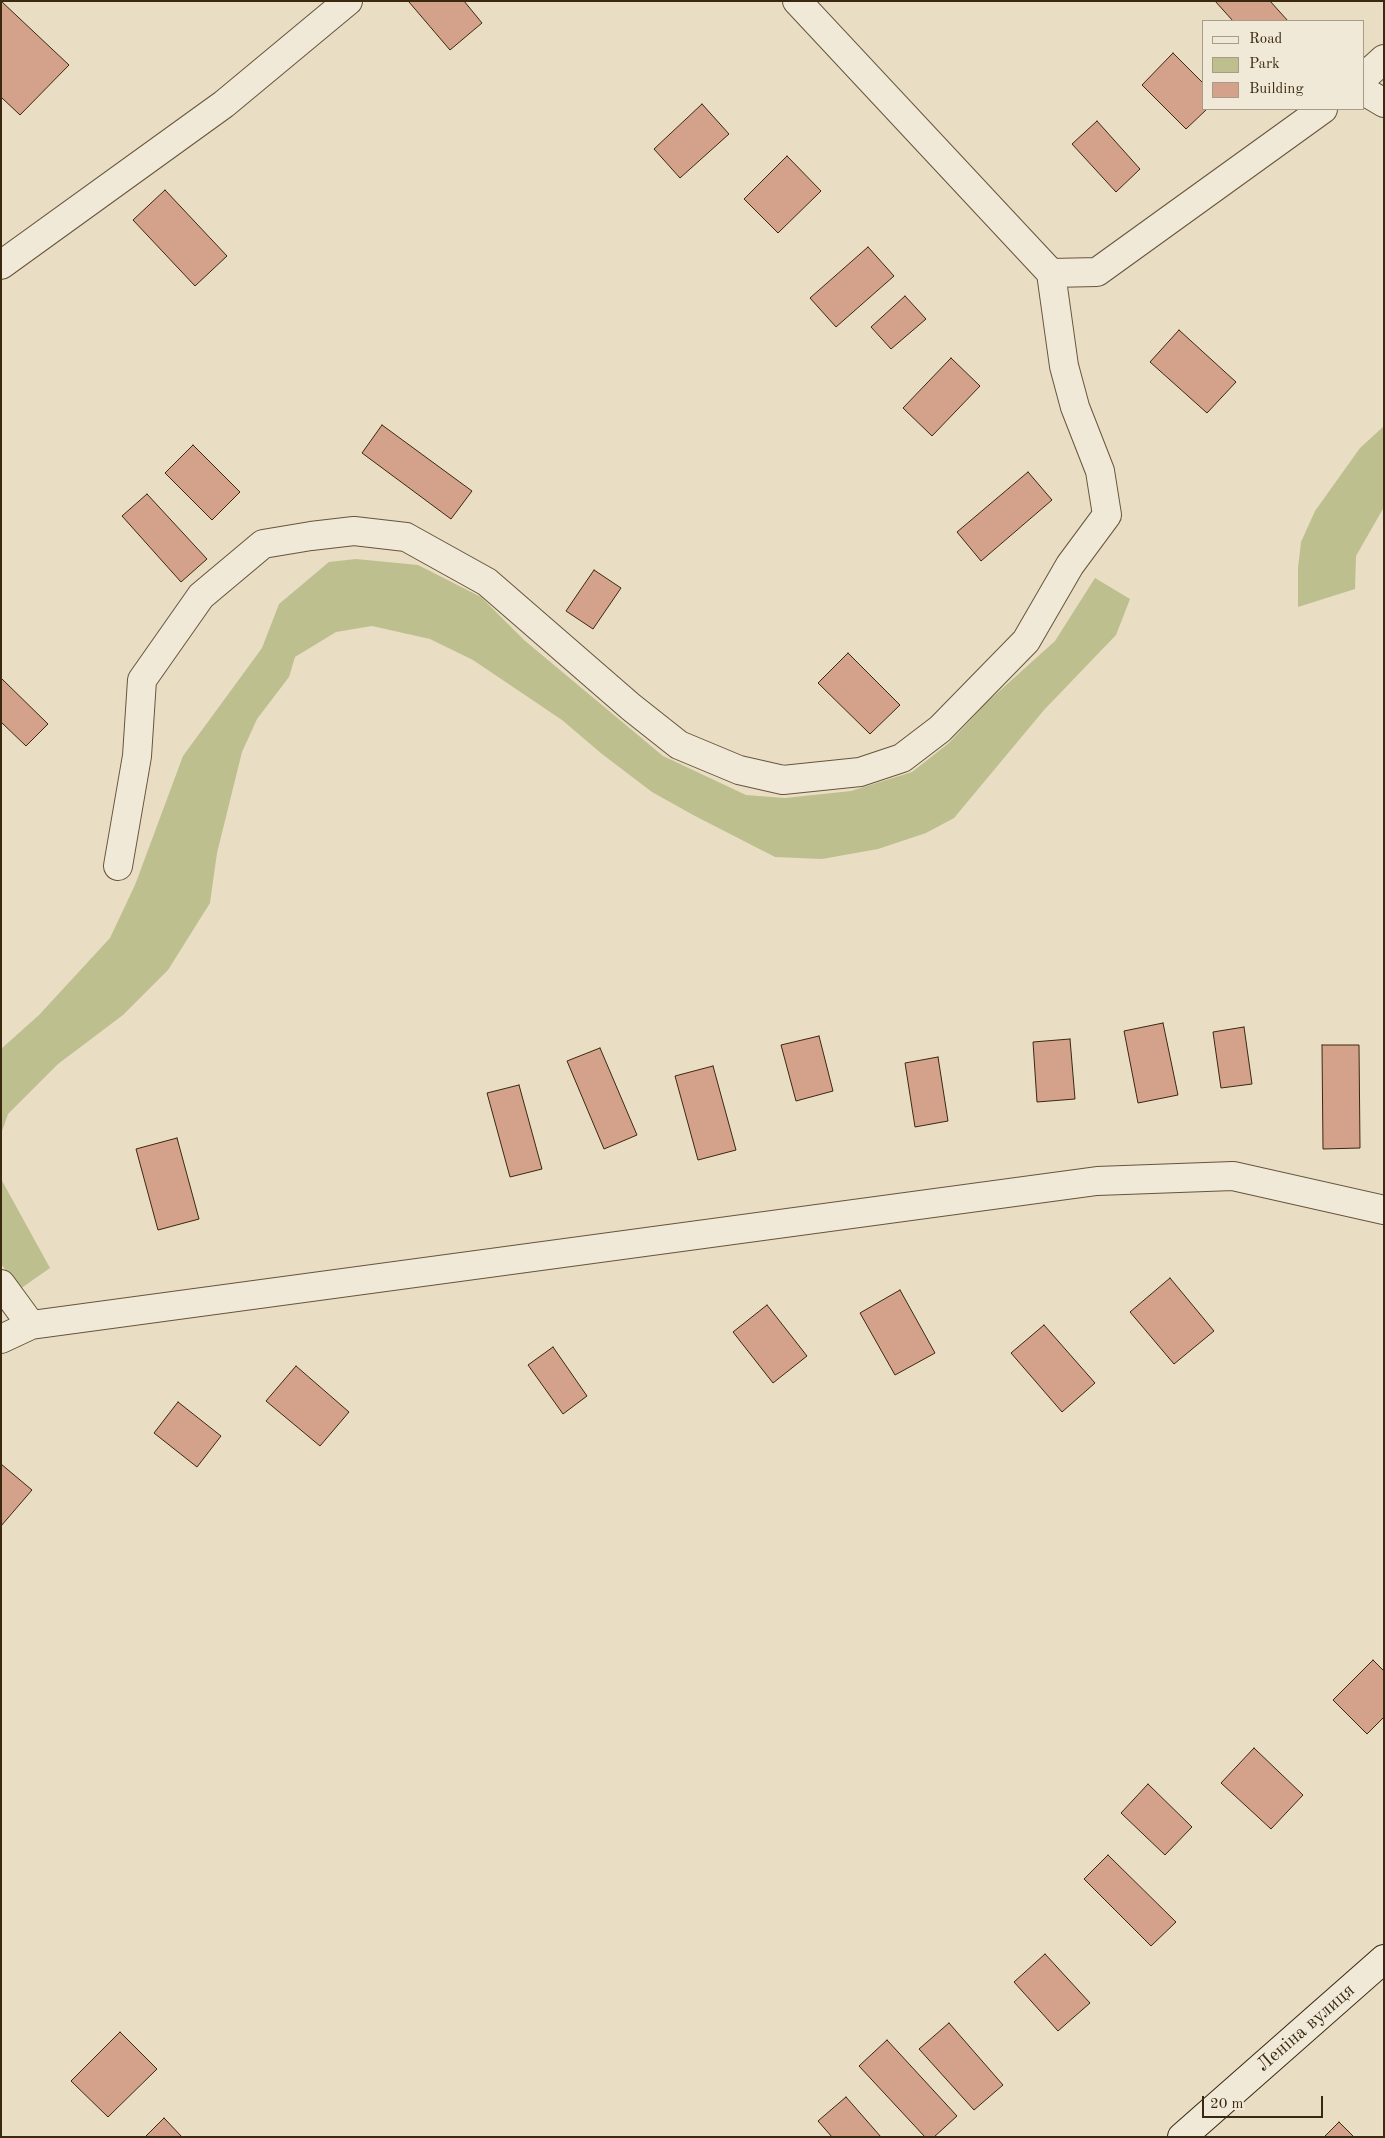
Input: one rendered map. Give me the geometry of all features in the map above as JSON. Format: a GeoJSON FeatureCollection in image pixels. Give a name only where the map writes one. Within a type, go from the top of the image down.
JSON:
{"type":"FeatureCollection","features":[{"type":"Feature","properties":{"kind":"street"},"geometry":{"type":"LineString","coordinates":[[1,265],[224,104],[348,1]]}},
{"type":"Feature","properties":{"kind":"street"},"geometry":{"type":"LineString","coordinates":[[118,866],[136,756],[142,680],[201,596],[263,544],[354,531],[406,537],[487,582],[679,745],[739,770],[783,780],[860,772],[902,758],[940,729],[1026,641],[1070,565],[1107,514],[1100,471],[1075,407],[1064,366],[1051,273],[797,1]]}},
{"type":"Feature","properties":{"kind":"street"},"geometry":{"type":"LineString","coordinates":[[1365,76],[1384,58]]}},
{"type":"Feature","properties":{"kind":"street"},"geometry":{"type":"LineString","coordinates":[[1365,92],[1384,103]]}},
{"type":"Feature","properties":{"kind":"street"},"geometry":{"type":"LineString","coordinates":[[1051,273],[1097,272],[1322,110]]}},
{"type":"Feature","properties":{"kind":"street"},"geometry":{"type":"LineString","coordinates":[[1,1339],[31,1325],[1097,1181],[1233,1176],[1384,1210]]}},
{"type":"Feature","properties":{"kind":"street"},"geometry":{"type":"LineString","coordinates":[[1,1284],[31,1325]]}},
{"type":"Feature","properties":{"kind":"street","name":"Леніна вулиця"},"geometry":{"type":"LineString","coordinates":[[1182,2137],[1384,1959]]}},
{"type":"Feature","properties":{"kind":"green space"},"geometry":{"type":"Polygon","coordinates":[[[1384,426],[1384,507],[1356,556],[1355,589],[1298,607],[1298,568],[1301,542],[1315,511],[1360,448],[1384,426]]]}},
{"type":"Feature","properties":{"kind":"green space"},"geometry":{"type":"Polygon","coordinates":[[[356,559],[418,565],[481,597],[524,640],[663,756],[746,795],[785,798],[851,791],[912,772],[949,743],[985,704],[1055,641],[1095,578],[1130,599],[1116,635],[1044,710],[954,818],[926,833],[878,849],[822,859],[775,857],[652,792],[602,754],[562,720],[473,660],[430,639],[372,626],[336,632],[295,657],[289,677],[257,719],[242,752],[217,853],[210,903],[168,970],[123,1015],[58,1064],[8,1114],[1,1134],[1,1049],[39,1015],[110,938],[135,885],[183,756],[262,648],[279,604],[329,562],[356,559]]]}},
{"type":"Feature","properties":{"kind":"green space"},"geometry":{"type":"Polygon","coordinates":[[[1,1179],[50,1268],[20,1289],[1,1264],[1,1179]]]}},
{"type":"Feature","properties":{"kind":"building"},"geometry":{"type":"Polygon","coordinates":[[[1,1],[69,65],[20,115],[1,97],[1,1]]]}},
{"type":"Feature","properties":{"kind":"building"},"geometry":{"type":"Polygon","coordinates":[[[410,1],[464,1],[482,23],[450,50],[410,1]]]}},
{"type":"Feature","properties":{"kind":"building"},"geometry":{"type":"Polygon","coordinates":[[[1215,1],[1270,1],[1287,20],[1232,20],[1215,1]]]}},
{"type":"Feature","properties":{"kind":"building"},"geometry":{"type":"Polygon","coordinates":[[[1173,53],[1202,82],[1202,110],[1206,110],[1186,129],[1142,85],[1173,53]]]}},
{"type":"Feature","properties":{"kind":"building"},"geometry":{"type":"Polygon","coordinates":[[[702,104],[729,134],[680,178],[654,149],[702,104]]]}},
{"type":"Feature","properties":{"kind":"building"},"geometry":{"type":"Polygon","coordinates":[[[1097,121],[1140,169],[1116,192],[1072,144],[1097,121]]]}},
{"type":"Feature","properties":{"kind":"building"},"geometry":{"type":"Polygon","coordinates":[[[787,156],[821,191],[778,233],[744,199],[787,156]]]}},
{"type":"Feature","properties":{"kind":"building"},"geometry":{"type":"Polygon","coordinates":[[[165,190],[227,256],[195,286],[133,220],[165,190]]]}},
{"type":"Feature","properties":{"kind":"building"},"geometry":{"type":"Polygon","coordinates":[[[868,247],[894,276],[836,327],[810,298],[868,247]]]}},
{"type":"Feature","properties":{"kind":"building"},"geometry":{"type":"Polygon","coordinates":[[[905,296],[926,319],[891,349],[871,327],[905,296]]]}},
{"type":"Feature","properties":{"kind":"building"},"geometry":{"type":"Polygon","coordinates":[[[1179,330],[1236,382],[1207,413],[1150,362],[1179,330]]]}},
{"type":"Feature","properties":{"kind":"building"},"geometry":{"type":"Polygon","coordinates":[[[951,358],[980,386],[932,436],[903,408],[951,358]]]}},
{"type":"Feature","properties":{"kind":"building"},"geometry":{"type":"Polygon","coordinates":[[[382,425],[472,491],[451,519],[362,453],[382,425]]]}},
{"type":"Feature","properties":{"kind":"building"},"geometry":{"type":"Polygon","coordinates":[[[193,445],[240,492],[212,520],[165,473],[193,445]]]}},
{"type":"Feature","properties":{"kind":"building"},"geometry":{"type":"Polygon","coordinates":[[[1028,472],[1052,500],[981,561],[957,532],[1028,472]]]}},
{"type":"Feature","properties":{"kind":"building"},"geometry":{"type":"Polygon","coordinates":[[[147,494],[207,559],[181,582],[122,516],[147,494]]]}},
{"type":"Feature","properties":{"kind":"building"},"geometry":{"type":"Polygon","coordinates":[[[594,570],[621,588],[593,629],[566,611],[594,570]]]}},
{"type":"Feature","properties":{"kind":"building"},"geometry":{"type":"Polygon","coordinates":[[[848,653],[900,705],[870,734],[818,683],[848,653]]]}},
{"type":"Feature","properties":{"kind":"building"},"geometry":{"type":"Polygon","coordinates":[[[1,678],[48,724],[26,746],[1,722],[1,678]]]}},
{"type":"Feature","properties":{"kind":"building"},"geometry":{"type":"Polygon","coordinates":[[[1163,1023],[1178,1095],[1138,1103],[1124,1031],[1163,1023]]]}},
{"type":"Feature","properties":{"kind":"building"},"geometry":{"type":"Polygon","coordinates":[[[1244,1027],[1252,1084],[1221,1088],[1213,1032],[1244,1027]]]}},
{"type":"Feature","properties":{"kind":"building"},"geometry":{"type":"Polygon","coordinates":[[[819,1036],[833,1091],[796,1101],[781,1045],[819,1036]]]}},
{"type":"Feature","properties":{"kind":"building"},"geometry":{"type":"Polygon","coordinates":[[[1070,1039],[1075,1099],[1037,1102],[1033,1042],[1070,1039]]]}},
{"type":"Feature","properties":{"kind":"building"},"geometry":{"type":"Polygon","coordinates":[[[1322,1045],[1359,1045],[1360,1148],[1323,1149],[1322,1045]]]}},
{"type":"Feature","properties":{"kind":"building"},"geometry":{"type":"Polygon","coordinates":[[[600,1048],[637,1135],[604,1149],[567,1061],[600,1048]]]}},
{"type":"Feature","properties":{"kind":"building"},"geometry":{"type":"Polygon","coordinates":[[[938,1057],[948,1121],[915,1127],[905,1063],[938,1057]]]}},
{"type":"Feature","properties":{"kind":"building"},"geometry":{"type":"Polygon","coordinates":[[[713,1066],[736,1150],[698,1160],[675,1076],[713,1066]]]}},
{"type":"Feature","properties":{"kind":"building"},"geometry":{"type":"Polygon","coordinates":[[[519,1085],[542,1169],[510,1177],[487,1093],[519,1085]]]}},
{"type":"Feature","properties":{"kind":"building"},"geometry":{"type":"Polygon","coordinates":[[[177,1138],[199,1219],[158,1230],[136,1149],[177,1138]]]}},
{"type":"Feature","properties":{"kind":"building"},"geometry":{"type":"Polygon","coordinates":[[[1170,1278],[1214,1331],[1174,1364],[1130,1312],[1170,1278]]]}},
{"type":"Feature","properties":{"kind":"building"},"geometry":{"type":"Polygon","coordinates":[[[900,1290],[935,1353],[895,1375],[860,1313],[900,1290]]]}},
{"type":"Feature","properties":{"kind":"building"},"geometry":{"type":"Polygon","coordinates":[[[767,1305],[807,1356],[773,1383],[733,1332],[767,1305]]]}},
{"type":"Feature","properties":{"kind":"building"},"geometry":{"type":"Polygon","coordinates":[[[1044,1325],[1095,1383],[1062,1412],[1011,1353],[1044,1325]]]}},
{"type":"Feature","properties":{"kind":"building"},"geometry":{"type":"Polygon","coordinates":[[[553,1347],[587,1396],[563,1414],[528,1365],[553,1347]]]}},
{"type":"Feature","properties":{"kind":"building"},"geometry":{"type":"Polygon","coordinates":[[[296,1366],[349,1412],[320,1446],[266,1401],[296,1366]]]}},
{"type":"Feature","properties":{"kind":"building"},"geometry":{"type":"Polygon","coordinates":[[[178,1402],[221,1436],[197,1467],[154,1433],[178,1402]]]}},
{"type":"Feature","properties":{"kind":"building"},"geometry":{"type":"Polygon","coordinates":[[[1,1464],[32,1490],[1,1526],[1,1464]]]}},
{"type":"Feature","properties":{"kind":"building"},"geometry":{"type":"Polygon","coordinates":[[[1373,1660],[1384,1671],[1384,1717],[1367,1734],[1333,1700],[1373,1660]]]}},
{"type":"Feature","properties":{"kind":"building"},"geometry":{"type":"Polygon","coordinates":[[[1254,1748],[1303,1795],[1271,1829],[1221,1783],[1254,1748]]]}},
{"type":"Feature","properties":{"kind":"building"},"geometry":{"type":"Polygon","coordinates":[[[1148,1784],[1192,1827],[1165,1855],[1121,1813],[1148,1784]]]}},
{"type":"Feature","properties":{"kind":"building"},"geometry":{"type":"Polygon","coordinates":[[[1108,1855],[1176,1922],[1151,1946],[1084,1879],[1108,1855]]]}},
{"type":"Feature","properties":{"kind":"building"},"geometry":{"type":"Polygon","coordinates":[[[1045,1954],[1090,2003],[1058,2031],[1014,1982],[1045,1954]]]}},
{"type":"Feature","properties":{"kind":"building"},"geometry":{"type":"Polygon","coordinates":[[[949,2023],[1003,2085],[974,2110],[919,2049],[949,2023]]]}},
{"type":"Feature","properties":{"kind":"building"},"geometry":{"type":"Polygon","coordinates":[[[120,2032],[157,2069],[108,2117],[71,2081],[120,2032]]]}},
{"type":"Feature","properties":{"kind":"building"},"geometry":{"type":"Polygon","coordinates":[[[887,2040],[957,2116],[934,2137],[925,2137],[859,2066],[887,2040]]]}},
{"type":"Feature","properties":{"kind":"building"},"geometry":{"type":"Polygon","coordinates":[[[846,2097],[881,2137],[832,2137],[818,2121],[846,2097]]]}},
{"type":"Feature","properties":{"kind":"building"},"geometry":{"type":"Polygon","coordinates":[[[164,2118],[182,2137],[145,2137],[164,2118]]]}},
{"type":"Feature","properties":{"kind":"building"},"geometry":{"type":"Polygon","coordinates":[[[1339,2122],[1354,2137],[1324,2137],[1339,2122]]]}}]}
